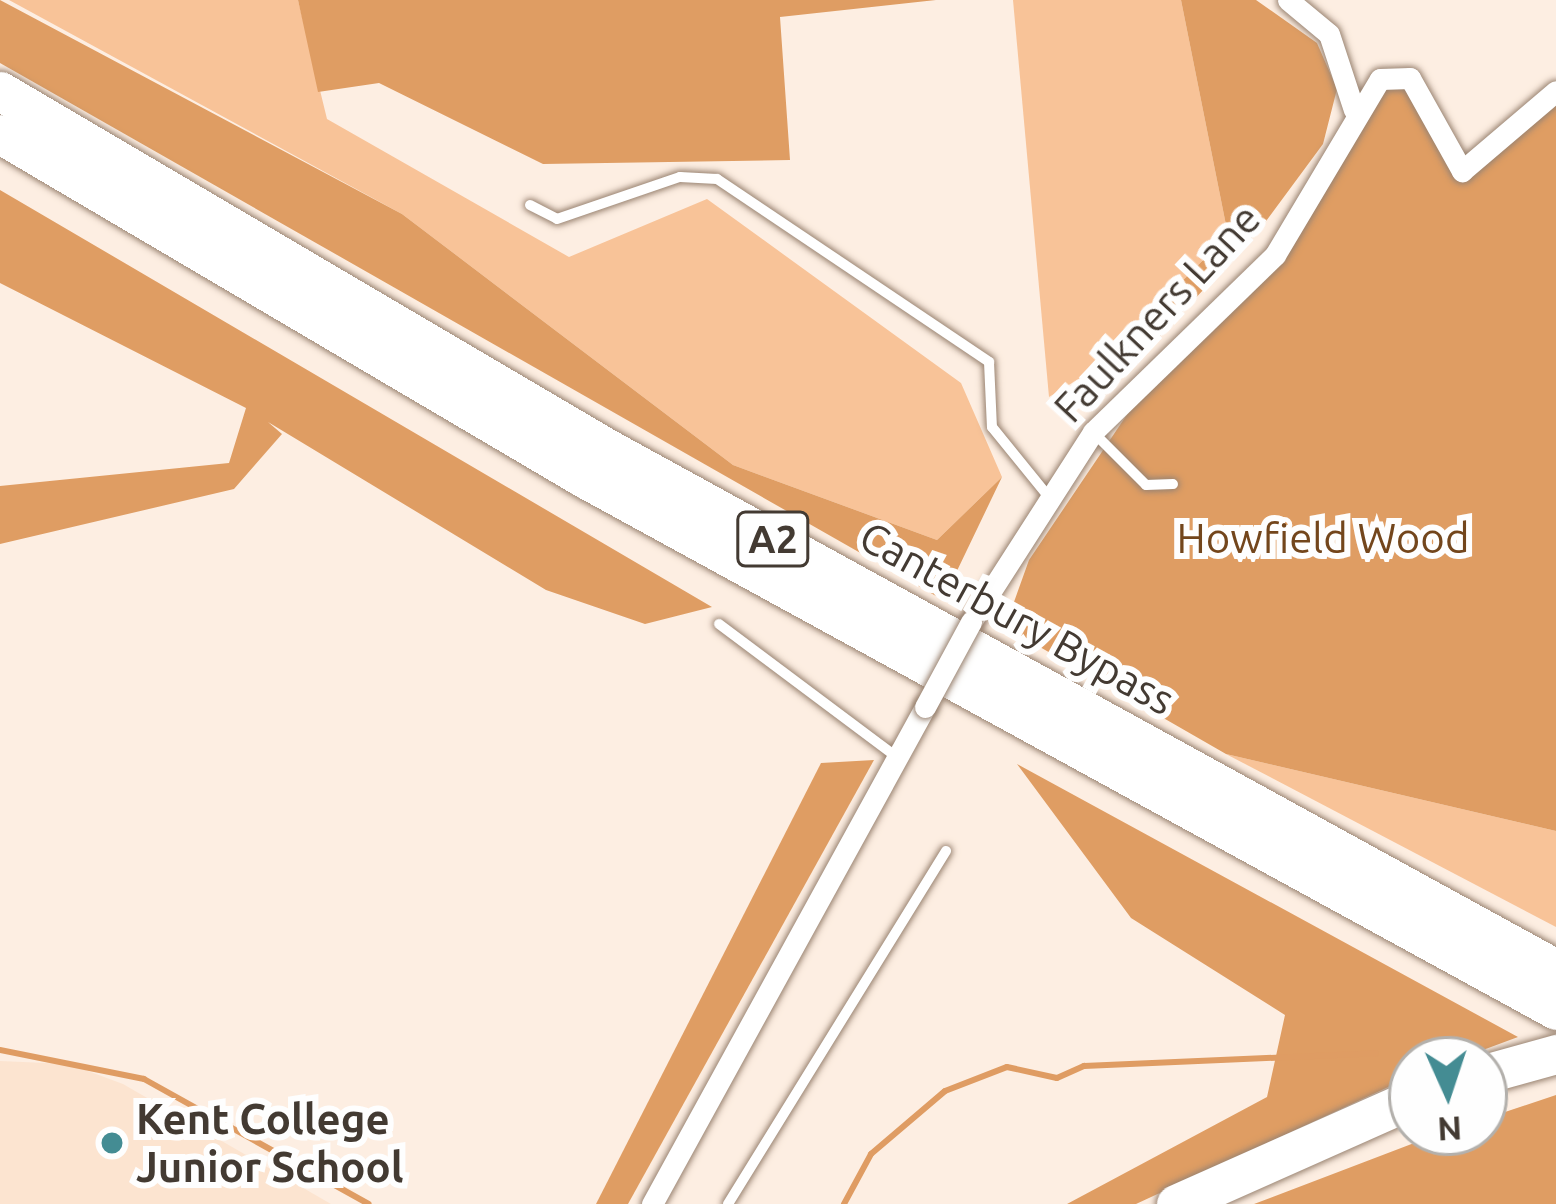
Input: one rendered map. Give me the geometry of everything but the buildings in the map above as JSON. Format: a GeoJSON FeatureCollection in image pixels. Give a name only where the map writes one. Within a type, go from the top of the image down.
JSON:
{"type":"FeatureCollection","features":[{"type":"Feature","properties":{"kind":"highway","name":"Canterbury Bypass"},"geometry":{"type":"LineString","coordinates":[[0,91],[1547,992]]}},
{"type":"Feature","properties":{"kind":"highway","name":"Canterbury Bypass"},"geometry":{"type":"LineString","coordinates":[[0,134],[584,478],[1547,992]]}},
{"type":"Feature","properties":{"kind":"highway"},"geometry":{"type":"LineString","coordinates":[[1508,1067],[1556,1054]]}},
{"type":"Feature","properties":{"kind":"highway"},"geometry":{"type":"LineString","coordinates":[[1176,1204],[1388,1110]]}},
{"type":"Feature","properties":{"kind":"street"},"geometry":{"type":"LineString","coordinates":[[1288,0],[1329,34],[1354,110]]}},
{"type":"Feature","properties":{"kind":"street","name":"Faulkners Lane"},"geometry":{"type":"LineString","coordinates":[[652,1204],[971,622],[1048,496],[1093,432],[1275,255],[1354,110],[1380,79],[1410,78],[1462,170],[1556,91]]}},
{"type":"Feature","properties":{"kind":"lane"},"geometry":{"type":"LineString","coordinates":[[530,205],[557,219],[680,177],[717,179],[989,362],[992,428],[1048,496]]}},
{"type":"Feature","properties":{"kind":"lane"},"geometry":{"type":"LineString","coordinates":[[1093,432],[1146,485],[1173,484]]}},
{"type":"Feature","properties":{"kind":"lane"},"geometry":{"type":"LineString","coordinates":[[719,624],[898,758]]}},
{"type":"Feature","properties":{"kind":"lane"},"geometry":{"type":"LineString","coordinates":[[728,1204],[946,851]]}},
{"type":"Feature","properties":{"kind":"shaded area"},"geometry":{"type":"Polygon","coordinates":[[[9,0],[298,0],[327,119],[569,257],[707,199],[961,383],[1002,477],[937,540],[733,465],[402,214],[9,0]]]}},
{"type":"Feature","properties":{"kind":"shaded area"},"geometry":{"type":"Polygon","coordinates":[[[1013,0],[1181,0],[1228,235],[1095,369],[1049,397],[1013,0]]]}},
{"type":"Feature","properties":{"kind":"shaded area"},"geometry":{"type":"Polygon","coordinates":[[[1226,754],[1556,831],[1556,927],[1226,754]]]}},
{"type":"Feature","properties":{"kind":"shaded area","name":"Kent College Junior School"},"geometry":{"type":"Polygon","coordinates":[[[0,1061],[69,1064],[123,1084],[331,1204],[0,1204],[0,1061]]]}},
{"type":"Feature","properties":{"kind":"green space"},"geometry":{"type":"Polygon","coordinates":[[[0,0],[402,214],[733,465],[937,540],[1002,477],[943,600],[0,63],[0,0]]]}},
{"type":"Feature","properties":{"kind":"green space"},"geometry":{"type":"Polygon","coordinates":[[[298,0],[936,0],[780,17],[790,160],[543,164],[379,83],[318,92],[298,0]]]}},
{"type":"Feature","properties":{"kind":"green space"},"geometry":{"type":"Polygon","coordinates":[[[1181,0],[1256,0],[1317,43],[1337,89],[1323,144],[1261,228],[1092,409],[1095,369],[1228,235],[1181,0]]]}},
{"type":"Feature","properties":{"kind":"green space","name":"Howfield Wood"},"geometry":{"type":"Polygon","coordinates":[[[1410,78],[1462,170],[1556,91],[1556,831],[1226,754],[1005,627],[1029,560],[1147,385],[1275,255],[1380,79],[1410,78]]]}},
{"type":"Feature","properties":{"kind":"green space"},"geometry":{"type":"Polygon","coordinates":[[[0,190],[712,607],[645,624],[546,590],[268,422],[282,434],[234,489],[0,544],[0,486],[229,463],[246,408],[0,283],[0,190]]]}},
{"type":"Feature","properties":{"kind":"green space"},"geometry":{"type":"Polygon","coordinates":[[[874,760],[628,1204],[596,1204],[821,763],[874,760]]]}},
{"type":"Feature","properties":{"kind":"green space"},"geometry":{"type":"Polygon","coordinates":[[[1017,764],[1518,1037],[1508,1041],[1508,1036],[1388,1036],[1388,1087],[1136,1204],[1067,1204],[1267,1097],[1285,1015],[1131,918],[1017,764]]]}},
{"type":"Feature","properties":{"kind":"green space"},"geometry":{"type":"Polygon","coordinates":[[[1556,1095],[1556,1204],[1254,1204],[1388,1153],[1508,1156],[1508,1111],[1556,1095]]]}},
{"type":"Feature","properties":{"kind":"waterway"},"geometry":{"type":"LineString","coordinates":[[0,1050],[144,1079],[369,1204]]}},
{"type":"Feature","properties":{"kind":"waterway"},"geometry":{"type":"LineString","coordinates":[[844,1204],[871,1154],[945,1091],[1007,1067],[1057,1078],[1084,1066],[1376,1053]]}},
{"type":"Feature","properties":{"kind":"place","name":"Kent College Junior School"},"geometry":{"type":"Point","coordinates":[112,1143]}}]}
